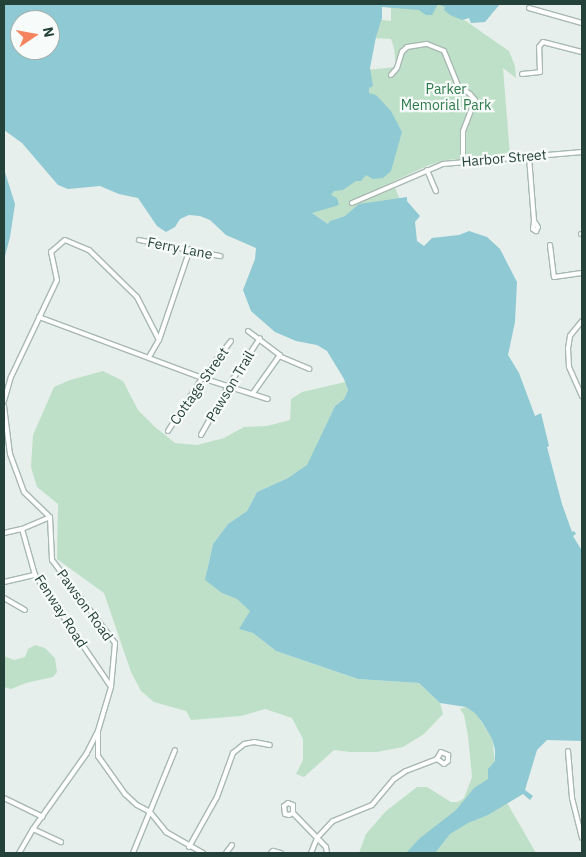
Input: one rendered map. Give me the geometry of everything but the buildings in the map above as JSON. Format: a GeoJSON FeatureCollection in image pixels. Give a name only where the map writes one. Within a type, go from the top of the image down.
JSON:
{"type":"FeatureCollection","features":[{"type":"Feature","properties":{"kind":"street"},"geometry":{"type":"LineString","coordinates":[[529,8],[582,23]]}},
{"type":"Feature","properties":{"kind":"street"},"geometry":{"type":"LineString","coordinates":[[522,74],[540,72],[539,47],[543,42],[582,52]]}},
{"type":"Feature","properties":{"kind":"street"},"geometry":{"type":"LineString","coordinates":[[390,75],[397,68],[402,52],[407,47],[427,44],[444,51],[458,85],[475,100],[463,132],[463,162]]}},
{"type":"Feature","properties":{"kind":"street","name":"Harbor Street"},"geometry":{"type":"LineString","coordinates":[[352,203],[443,164],[582,152]]}},
{"type":"Feature","properties":{"kind":"street"},"geometry":{"type":"LineString","coordinates":[[529,157],[534,221]]}},
{"type":"Feature","properties":{"kind":"street"},"geometry":{"type":"LineString","coordinates":[[427,170],[436,191]]}},
{"type":"Feature","properties":{"kind":"street"},"geometry":{"type":"LineString","coordinates":[[4,401],[11,376],[57,280],[51,252],[65,240],[69,240],[89,250],[137,297],[159,340]]}},
{"type":"Feature","properties":{"kind":"street","name":"Ferry Lane"},"geometry":{"type":"LineString","coordinates":[[139,240],[220,256]]}},
{"type":"Feature","properties":{"kind":"street"},"geometry":{"type":"LineString","coordinates":[[550,245],[554,277],[582,273]]}},
{"type":"Feature","properties":{"kind":"street"},"geometry":{"type":"LineString","coordinates":[[149,357],[159,340],[190,249]]}},
{"type":"Feature","properties":{"kind":"street"},"geometry":{"type":"LineString","coordinates":[[39,318],[202,378],[268,398]]}},
{"type":"Feature","properties":{"kind":"street"},"geometry":{"type":"LineString","coordinates":[[582,321],[570,336],[568,348],[569,366],[582,396]]}},
{"type":"Feature","properties":{"kind":"street"},"geometry":{"type":"LineString","coordinates":[[248,331],[260,338],[279,356],[308,369]]}},
{"type":"Feature","properties":{"kind":"street","name":"Pawson Trail"},"geometry":{"type":"LineString","coordinates":[[201,435],[229,385],[260,338]]}},
{"type":"Feature","properties":{"kind":"street","name":"Cottage Street"},"geometry":{"type":"LineString","coordinates":[[168,431],[202,378],[231,341]]}},
{"type":"Feature","properties":{"kind":"street"},"geometry":{"type":"LineString","coordinates":[[254,393],[279,356]]}},
{"type":"Feature","properties":{"kind":"street"},"geometry":{"type":"LineString","coordinates":[[4,406],[10,454],[24,492],[50,517],[22,529],[4,533]]}},
{"type":"Feature","properties":{"kind":"street"},"geometry":{"type":"LineString","coordinates":[[4,452],[10,454]]}},
{"type":"Feature","properties":{"kind":"street","name":"Pawson Road"},"geometry":{"type":"LineString","coordinates":[[20,853],[33,829],[87,753],[98,731],[111,687],[115,643],[52,560],[50,517]]}},
{"type":"Feature","properties":{"kind":"street","name":"Fenway Road"},"geometry":{"type":"LineString","coordinates":[[22,529],[35,575],[111,687]]}},
{"type":"Feature","properties":{"kind":"street"},"geometry":{"type":"LineString","coordinates":[[4,582],[35,575]]}},
{"type":"Feature","properties":{"kind":"street"},"geometry":{"type":"LineString","coordinates":[[4,598],[25,610]]}},
{"type":"Feature","properties":{"kind":"street"},"geometry":{"type":"LineString","coordinates":[[98,731],[98,756],[124,794],[137,805],[150,812],[166,832],[189,847],[203,853]]}},
{"type":"Feature","properties":{"kind":"street"},"geometry":{"type":"LineString","coordinates":[[189,847],[217,797],[233,753],[244,744],[254,742],[270,745]]}},
{"type":"Feature","properties":{"kind":"street"},"geometry":{"type":"LineString","coordinates":[[133,853],[176,750]]}},
{"type":"Feature","properties":{"kind":"street"},"geometry":{"type":"LineString","coordinates":[[568,751],[572,798],[582,838]]}},
{"type":"Feature","properties":{"kind":"street"},"geometry":{"type":"LineString","coordinates":[[310,853],[317,838],[339,818],[372,805],[398,777],[414,767],[437,759]]}},
{"type":"Feature","properties":{"kind":"street"},"geometry":{"type":"LineString","coordinates":[[4,798],[43,817]]}},
{"type":"Feature","properties":{"kind":"street"},"geometry":{"type":"LineString","coordinates":[[293,813],[326,847],[328,853]]}},
{"type":"Feature","properties":{"kind":"street"},"geometry":{"type":"LineString","coordinates":[[33,829],[61,842]]}},
{"type":"Feature","properties":{"kind":"street"},"geometry":{"type":"LineString","coordinates":[[226,853],[232,845]]}},
{"type":"Feature","properties":{"kind":"street"},"geometry":{"type":"LineString","coordinates":[[271,853],[273,850],[281,853]]}},
{"type":"Feature","properties":{"kind":"green space","name":"Parker Memorial Park"},"geometry":{"type":"Polygon","coordinates":[[[391,4],[446,4],[457,15],[509,51],[515,66],[516,78],[503,68],[510,155],[447,160],[429,165],[379,188],[382,194],[395,188],[401,202],[345,216],[328,224],[312,213],[329,195],[369,95],[366,70],[396,67],[391,39],[372,38],[375,19],[391,21],[391,4]]]}},
{"type":"Feature","properties":{"kind":"green space"},"geometry":{"type":"Polygon","coordinates":[[[103,371],[123,381],[138,410],[175,443],[197,445],[224,438],[244,427],[267,426],[290,420],[291,399],[302,392],[345,382],[348,390],[344,399],[335,406],[307,466],[288,478],[257,492],[247,511],[228,524],[213,544],[207,570],[222,593],[237,599],[251,611],[240,629],[253,633],[276,651],[358,679],[419,683],[440,703],[443,714],[424,734],[403,747],[377,752],[334,750],[304,777],[296,774],[303,760],[303,739],[292,718],[265,709],[241,716],[191,720],[186,711],[154,702],[141,691],[131,672],[104,593],[57,559],[58,504],[37,487],[31,467],[33,435],[54,387],[70,380],[103,371]]]}},
{"type":"Feature","properties":{"kind":"green space"},"geometry":{"type":"Polygon","coordinates":[[[35,645],[45,648],[55,658],[57,672],[53,677],[26,683],[11,689],[4,687],[4,656],[14,660],[25,657],[28,649],[35,645]]]}},
{"type":"Feature","properties":{"kind":"green space"},"geometry":{"type":"Polygon","coordinates":[[[466,707],[476,713],[492,739],[495,761],[488,770],[536,853],[359,853],[366,834],[386,811],[417,787],[427,787],[451,802],[458,802],[464,798],[472,777],[468,736],[464,715],[460,709],[466,707]]]}},
{"type":"Feature","properties":{"kind":"water"},"geometry":{"type":"Polygon","coordinates":[[[4,4],[437,4],[432,15],[426,15],[419,10],[382,7],[382,18],[370,68],[373,86],[369,88],[369,93],[376,95],[391,111],[402,132],[391,171],[383,178],[373,179],[366,175],[361,181],[356,181],[343,190],[334,191],[331,195],[337,198],[339,205],[312,213],[328,224],[330,221],[345,216],[359,204],[407,197],[407,201],[420,216],[415,222],[417,241],[424,246],[432,238],[459,235],[469,231],[487,237],[500,249],[517,282],[515,322],[508,355],[519,373],[535,416],[541,413],[549,446],[547,447],[562,504],[572,532],[574,531],[576,534],[573,536],[582,551],[582,741],[547,740],[537,750],[525,790],[533,796],[530,800],[523,794],[488,815],[468,823],[450,834],[435,853],[406,853],[420,838],[456,810],[474,788],[488,779],[488,769],[495,761],[495,750],[492,739],[482,722],[475,713],[466,707],[440,703],[419,683],[358,679],[276,651],[253,633],[239,629],[250,611],[237,599],[222,593],[205,580],[213,544],[228,524],[247,511],[257,492],[288,478],[307,465],[335,406],[344,399],[348,390],[344,379],[327,351],[317,345],[296,341],[275,332],[251,311],[243,290],[255,259],[256,248],[226,235],[210,220],[200,216],[189,215],[180,219],[175,227],[166,232],[157,226],[138,198],[119,194],[100,186],[68,189],[58,185],[22,143],[4,130],[4,4]]]}},
{"type":"Feature","properties":{"kind":"water"},"geometry":{"type":"Polygon","coordinates":[[[500,4],[485,22],[471,23],[469,18],[462,20],[450,15],[444,10],[445,7],[440,5],[500,4]]]}},
{"type":"Feature","properties":{"kind":"water"},"geometry":{"type":"Polygon","coordinates":[[[4,169],[15,204],[4,260],[4,169]]]}}]}
